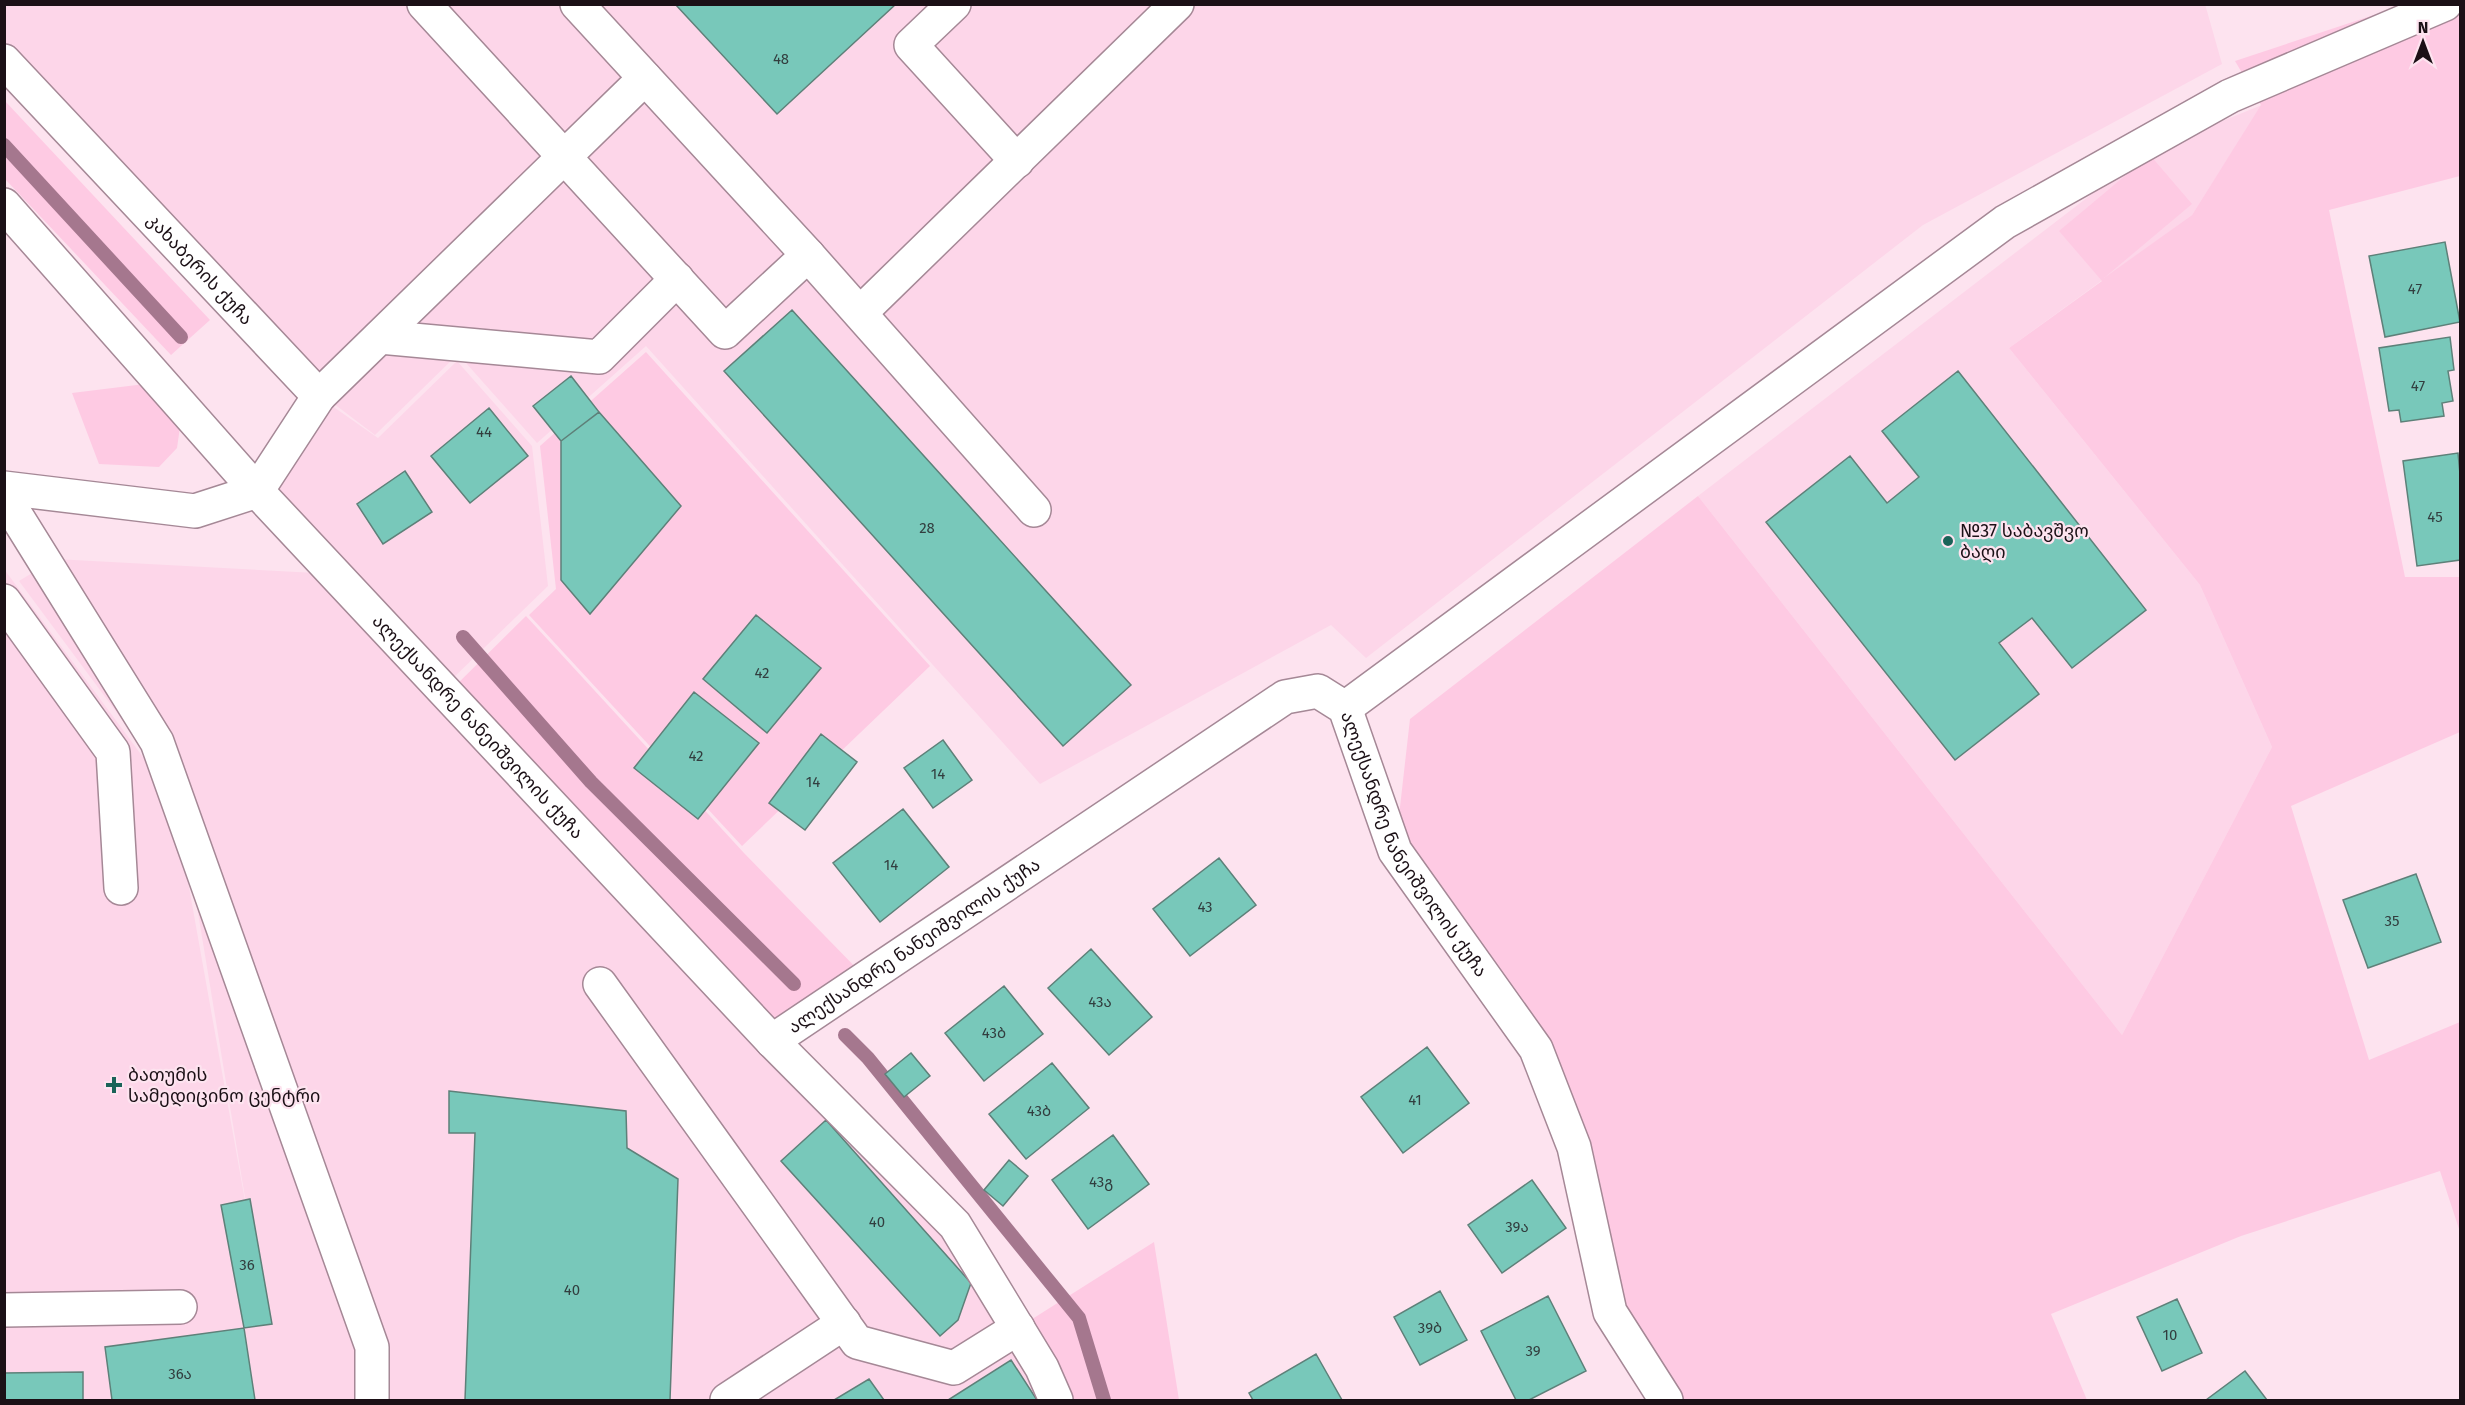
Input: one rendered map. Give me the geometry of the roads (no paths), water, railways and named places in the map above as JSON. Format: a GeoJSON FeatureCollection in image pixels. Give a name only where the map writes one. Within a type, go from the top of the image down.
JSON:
{"type":"FeatureCollection","features":[{"type":"Feature","properties":{"kind":"street"},"geometry":{"type":"LineString","coordinates":[[424,4],[725,332],[808,255]]}},
{"type":"Feature","properties":{"kind":"street"},"geometry":{"type":"LineString","coordinates":[[577,4],[808,255],[1035,510]]}},
{"type":"Feature","properties":{"kind":"street"},"geometry":{"type":"LineString","coordinates":[[954,4],[911,45],[1017,161]]}},
{"type":"Feature","properties":{"kind":"street"},"geometry":{"type":"LineString","coordinates":[[860,313],[1178,4]]}},
{"type":"Feature","properties":{"kind":"street"},"geometry":{"type":"LineString","coordinates":[[1345,708],[2005,222],[2230,96],[2445,4]]}},
{"type":"Feature","properties":{"kind":"street","name":"კახაბერის ქუჩა"},"geometry":{"type":"LineString","coordinates":[[4,61],[318,396]]}},
{"type":"Feature","properties":{"kind":"street"},"geometry":{"type":"LineString","coordinates":[[4,488],[195,511],[257,491],[318,396],[645,78]]}},
{"type":"Feature","properties":{"kind":"street"},"geometry":{"type":"LineString","coordinates":[[4,205],[257,491]]}},
{"type":"Feature","properties":{"kind":"street"},"geometry":{"type":"LineString","coordinates":[[380,337],[599,357],[677,279]]}},
{"type":"Feature","properties":{"kind":"street","name":"ალექსანდრე ნანეიშვილის ქუჩა"},"geometry":{"type":"LineString","coordinates":[[257,491],[772,1041],[956,1225],[1042,1368],[1056,1401]]}},
{"type":"Feature","properties":{"kind":"street"},"geometry":{"type":"LineString","coordinates":[[4,496],[157,742],[372,1347],[372,1401]]}},
{"type":"Feature","properties":{"kind":"street"},"geometry":{"type":"LineString","coordinates":[[4,601],[113,752],[121,888]]}},
{"type":"Feature","properties":{"kind":"street","name":"ალექსანდრე ნანეიშვილის ქუჩა"},"geometry":{"type":"LineString","coordinates":[[772,1041],[1285,697],[1318,691],[1345,708],[1395,851],[1536,1049],[1574,1147],[1610,1312],[1666,1401]]}},
{"type":"Feature","properties":{"kind":"street"},"geometry":{"type":"LineString","coordinates":[[600,984],[857,1341],[954,1368],[1018,1328]]}},
{"type":"Feature","properties":{"kind":"street"},"geometry":{"type":"LineString","coordinates":[[4,1310],[180,1307]]}},
{"type":"Feature","properties":{"kind":"street"},"geometry":{"type":"LineString","coordinates":[[728,1401],[844,1323]]}},
{"type":"Feature","properties":{"kind":"waterway"},"geometry":{"type":"LineString","coordinates":[[4,145],[181,337]]}},
{"type":"Feature","properties":{"kind":"waterway"},"geometry":{"type":"LineString","coordinates":[[463,637],[591,782],[794,984]]}},
{"type":"Feature","properties":{"kind":"waterway"},"geometry":{"type":"LineString","coordinates":[[845,1035],[868,1058],[1079,1318],[1104,1400]]}},
{"type":"Feature","properties":{"kind":"place","name":"№37 საბავშვო ბაღი"},"geometry":{"type":"Point","coordinates":[1948,541]}},
{"type":"Feature","properties":{"kind":"place","name":"ბათუმის სამედიცინო ცენტრი"},"geometry":{"type":"Point","coordinates":[114,1085]}}]}
